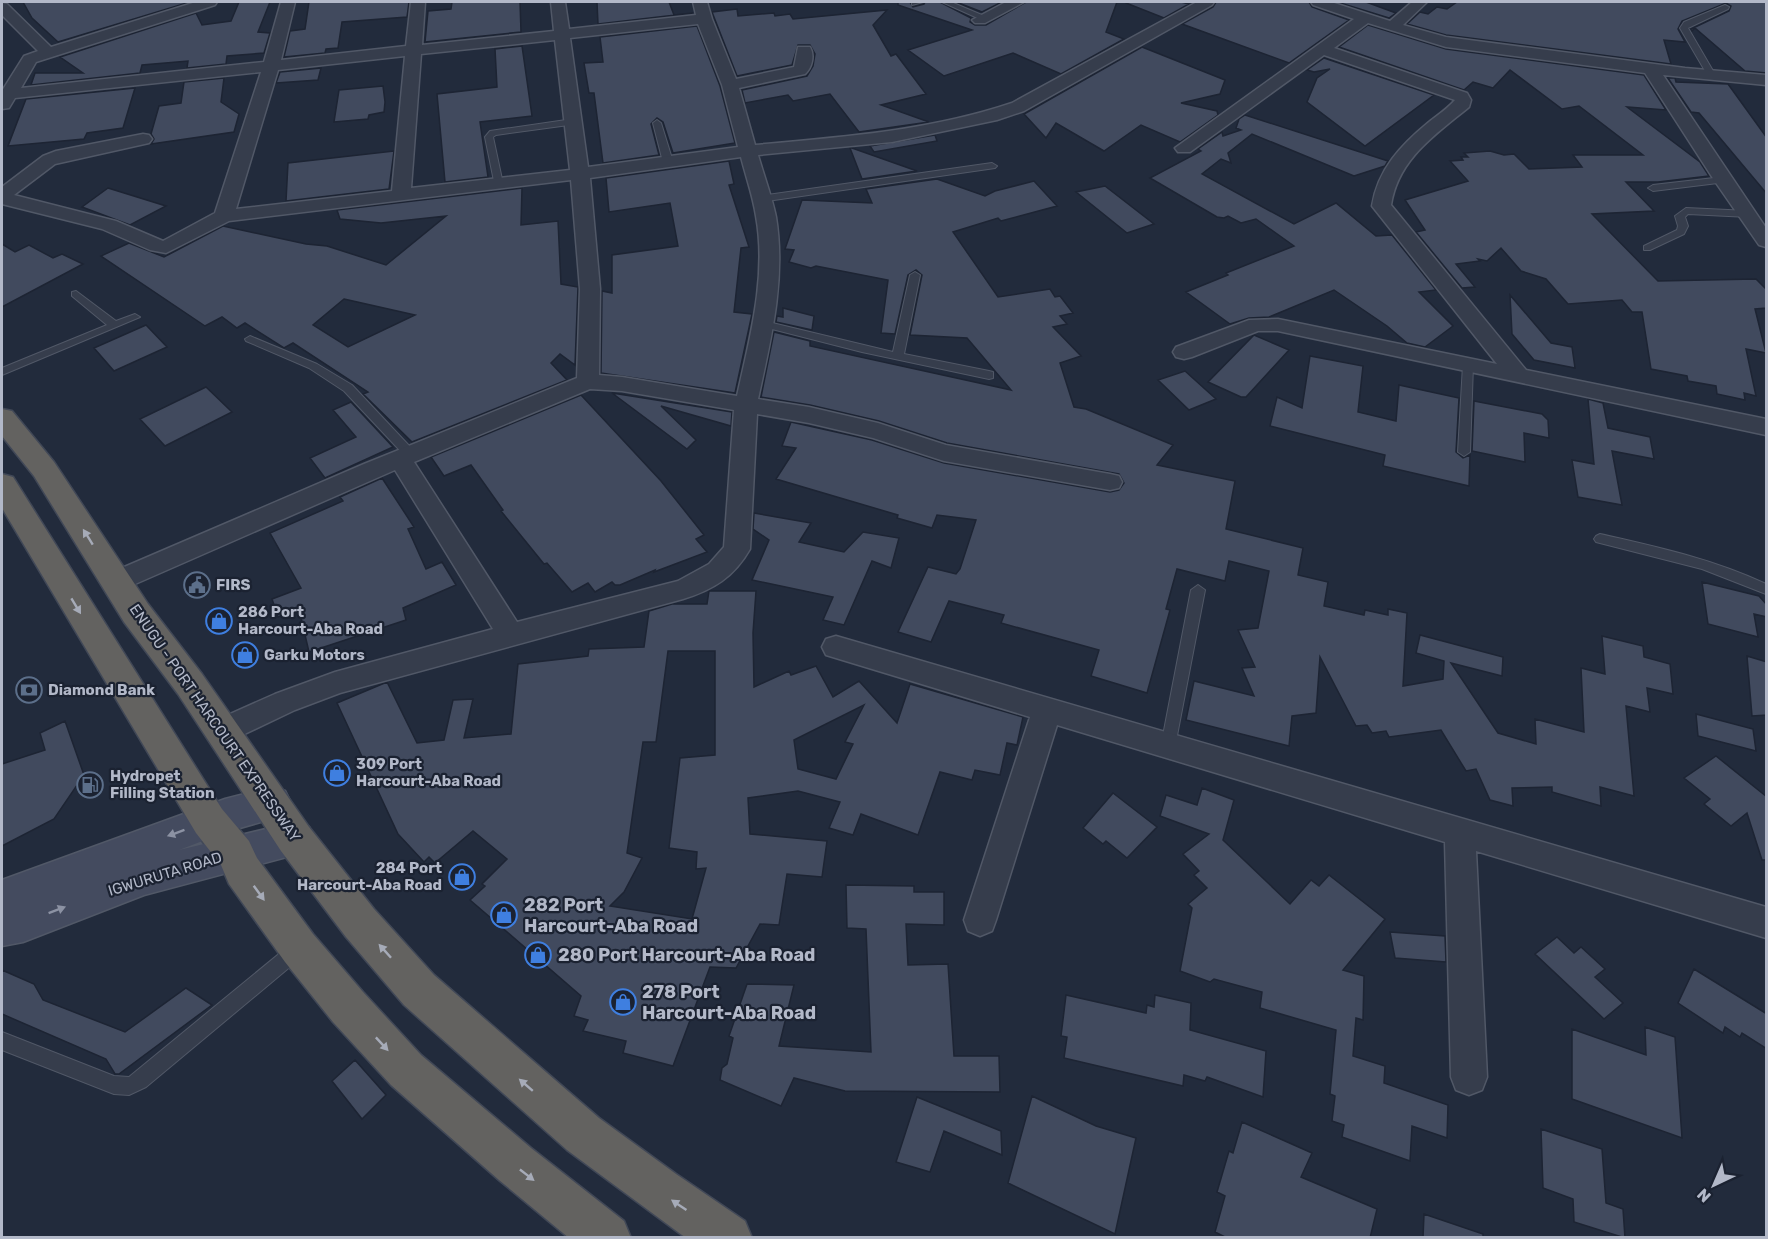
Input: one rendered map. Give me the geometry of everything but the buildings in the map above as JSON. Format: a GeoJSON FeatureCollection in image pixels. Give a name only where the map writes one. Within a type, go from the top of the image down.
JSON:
{"type":"FeatureCollection","features":[{"type":"Feature","properties":{"kind":"highway","name":"ENUGU - PORT HARCOURT EXPRESSWAY"},"geometry":{"type":"LineString","coordinates":[[2,418],[44,469],[136,613],[222,731],[295,839],[360,923],[419,990],[583,1134],[659,1191],[728,1238]]}},
{"type":"Feature","properties":{"kind":"highway"},"geometry":{"type":"LineString","coordinates":[[2,484],[209,821],[236,853],[243,871],[299,948],[348,1007],[406,1070],[514,1164],[607,1238]]}},
{"type":"Feature","properties":{"kind":"main road"},"geometry":{"type":"LineString","coordinates":[[2,898],[209,821],[272,803]]}},
{"type":"Feature","properties":{"kind":"main road","name":"IGWURUTA ROAD"},"geometry":{"type":"LineString","coordinates":[[2,927],[23,922],[143,878],[295,839]]}},
{"type":"Feature","properties":{"kind":"street"},"geometry":{"type":"LineString","coordinates":[[5,101],[28,61],[190,4],[210,2]]}},
{"type":"Feature","properties":{"kind":"street"},"geometry":{"type":"LineString","coordinates":[[224,216],[272,66],[288,2]]}},
{"type":"Feature","properties":{"kind":"street"},"geometry":{"type":"LineString","coordinates":[[401,195],[418,2]]}},
{"type":"Feature","properties":{"kind":"street"},"geometry":{"type":"LineString","coordinates":[[558,2],[560,35],[580,174],[590,289],[588,382]]}},
{"type":"Feature","properties":{"kind":"street"},"geometry":{"type":"LineString","coordinates":[[222,731],[316,689],[689,589],[722,569],[737,549],[746,404],[764,324],[770,273],[766,216],[730,85],[704,20],[700,2]]}},
{"type":"Feature","properties":{"kind":"street"},"geometry":{"type":"LineString","coordinates":[[982,19],[1012,2]]}},
{"type":"Feature","properties":{"kind":"street"},"geometry":{"type":"LineString","coordinates":[[2,197],[109,225],[160,248],[172,245],[224,216],[580,174],[748,151],[892,137],[928,131],[1006,112],[1040,96],[1208,2]]}},
{"type":"Feature","properties":{"kind":"street"},"geometry":{"type":"LineString","coordinates":[[1318,2],[1422,36],[1465,45],[1651,69],[1767,80]]}},
{"type":"Feature","properties":{"kind":"street"},"geometry":{"type":"LineString","coordinates":[[1393,26],[1420,2]]}},
{"type":"Feature","properties":{"kind":"street"},"geometry":{"type":"LineString","coordinates":[[2,7],[48,53]]}},
{"type":"Feature","properties":{"kind":"street"},"geometry":{"type":"LineString","coordinates":[[1184,148],[1365,18]]}},
{"type":"Feature","properties":{"kind":"street"},"geometry":{"type":"LineString","coordinates":[[5,101],[272,66],[704,20]]}},
{"type":"Feature","properties":{"kind":"street"},"geometry":{"type":"LineString","coordinates":[[1322,49],[1461,97],[1463,100],[1407,150],[1396,165],[1381,198],[1381,206],[1519,376]]}},
{"type":"Feature","properties":{"kind":"street"},"geometry":{"type":"LineString","coordinates":[[730,85],[799,71],[803,67],[804,50]]}},
{"type":"Feature","properties":{"kind":"street"},"geometry":{"type":"LineString","coordinates":[[1651,69],[1723,180],[1767,241]]}},
{"type":"Feature","properties":{"kind":"street"},"geometry":{"type":"LineString","coordinates":[[2,197],[49,160],[62,155],[142,140]]}},
{"type":"Feature","properties":{"kind":"street"},"geometry":{"type":"LineString","coordinates":[[1745,209],[1767,201]]}},
{"type":"Feature","properties":{"kind":"street"},"geometry":{"type":"LineString","coordinates":[[1184,352],[1256,326],[1268,324],[1767,427]]}},
{"type":"Feature","properties":{"kind":"street"},"geometry":{"type":"LineString","coordinates":[[117,581],[588,382],[622,384],[746,404],[878,431],[965,458],[1110,482]]}},
{"type":"Feature","properties":{"kind":"street"},"geometry":{"type":"LineString","coordinates":[[406,457],[511,635]]}},
{"type":"Feature","properties":{"kind":"street"},"geometry":{"type":"LineString","coordinates":[[836,647],[1767,923]]}},
{"type":"Feature","properties":{"kind":"street"},"geometry":{"type":"LineString","coordinates":[[980,920],[1047,710]]}},
{"type":"Feature","properties":{"kind":"street"},"geometry":{"type":"LineString","coordinates":[[1460,833],[1469,1077]]}},
{"type":"Feature","properties":{"kind":"lane"},"geometry":{"type":"LineString","coordinates":[[946,2],[982,19]]}},
{"type":"Feature","properties":{"kind":"lane"},"geometry":{"type":"LineString","coordinates":[[1712,76],[1684,28],[1687,24],[1725,7]]}},
{"type":"Feature","properties":{"kind":"lane"},"geometry":{"type":"LineString","coordinates":[[498,184],[489,137],[493,133],[573,122]]}},
{"type":"Feature","properties":{"kind":"lane"},"geometry":{"type":"LineString","coordinates":[[657,123],[668,162]]}},
{"type":"Feature","properties":{"kind":"lane"},"geometry":{"type":"LineString","coordinates":[[761,199],[992,166]]}},
{"type":"Feature","properties":{"kind":"lane"},"geometry":{"type":"LineString","coordinates":[[1653,188],[1723,180]]}},
{"type":"Feature","properties":{"kind":"lane"},"geometry":{"type":"LineString","coordinates":[[1647,248],[1681,232],[1683,226],[1680,216],[1686,211],[1745,209]]}},
{"type":"Feature","properties":{"kind":"lane"},"geometry":{"type":"LineString","coordinates":[[898,355],[915,275]]}},
{"type":"Feature","properties":{"kind":"lane"},"geometry":{"type":"LineString","coordinates":[[76,294],[114,325]]}},
{"type":"Feature","properties":{"kind":"lane"},"geometry":{"type":"LineString","coordinates":[[2,372],[135,317]]}},
{"type":"Feature","properties":{"kind":"lane"},"geometry":{"type":"LineString","coordinates":[[764,324],[862,349],[989,375]]}},
{"type":"Feature","properties":{"kind":"lane"},"geometry":{"type":"LineString","coordinates":[[250,339],[313,366],[348,388],[406,457]]}},
{"type":"Feature","properties":{"kind":"lane"},"geometry":{"type":"LineString","coordinates":[[1464,452],[1468,365]]}},
{"type":"Feature","properties":{"kind":"lane"},"geometry":{"type":"LineString","coordinates":[[1600,539],[1696,560],[1732,572],[1767,589]]}},
{"type":"Feature","properties":{"kind":"lane"},"geometry":{"type":"LineString","coordinates":[[1168,746],[1198,590]]}},
{"type":"Feature","properties":{"kind":"lane"},"geometry":{"type":"LineString","coordinates":[[2,1041],[114,1085],[129,1086],[140,1081],[299,948]]}},
{"type":"Feature","properties":{"kind":"place","name":"FIRS"},"geometry":{"type":"Point","coordinates":[197,585]}},
{"type":"Feature","properties":{"kind":"place","name":"286 Port Harcourt-Aba Road"},"geometry":{"type":"Point","coordinates":[219,621]}},
{"type":"Feature","properties":{"kind":"place","name":"Garku Motors"},"geometry":{"type":"Point","coordinates":[245,655]}},
{"type":"Feature","properties":{"kind":"place","name":"Diamond Bank"},"geometry":{"type":"Point","coordinates":[29,690]}},
{"type":"Feature","properties":{"kind":"place","name":"309 Port Harcourt-Aba Road"},"geometry":{"type":"Point","coordinates":[337,773]}},
{"type":"Feature","properties":{"kind":"place","name":"Hydropet Filling Station"},"geometry":{"type":"Point","coordinates":[90,785]}},
{"type":"Feature","properties":{"kind":"place","name":"284 Port Harcourt-Aba Road"},"geometry":{"type":"Point","coordinates":[462,877]}},
{"type":"Feature","properties":{"kind":"place","name":"282 Port Harcourt-Aba Road"},"geometry":{"type":"Point","coordinates":[504,915]}},
{"type":"Feature","properties":{"kind":"place","name":"280 Port Harcourt-Aba Road"},"geometry":{"type":"Point","coordinates":[538,955]}},
{"type":"Feature","properties":{"kind":"place","name":"278 Port Harcourt-Aba Road"},"geometry":{"type":"Point","coordinates":[623,1002]}}]}
